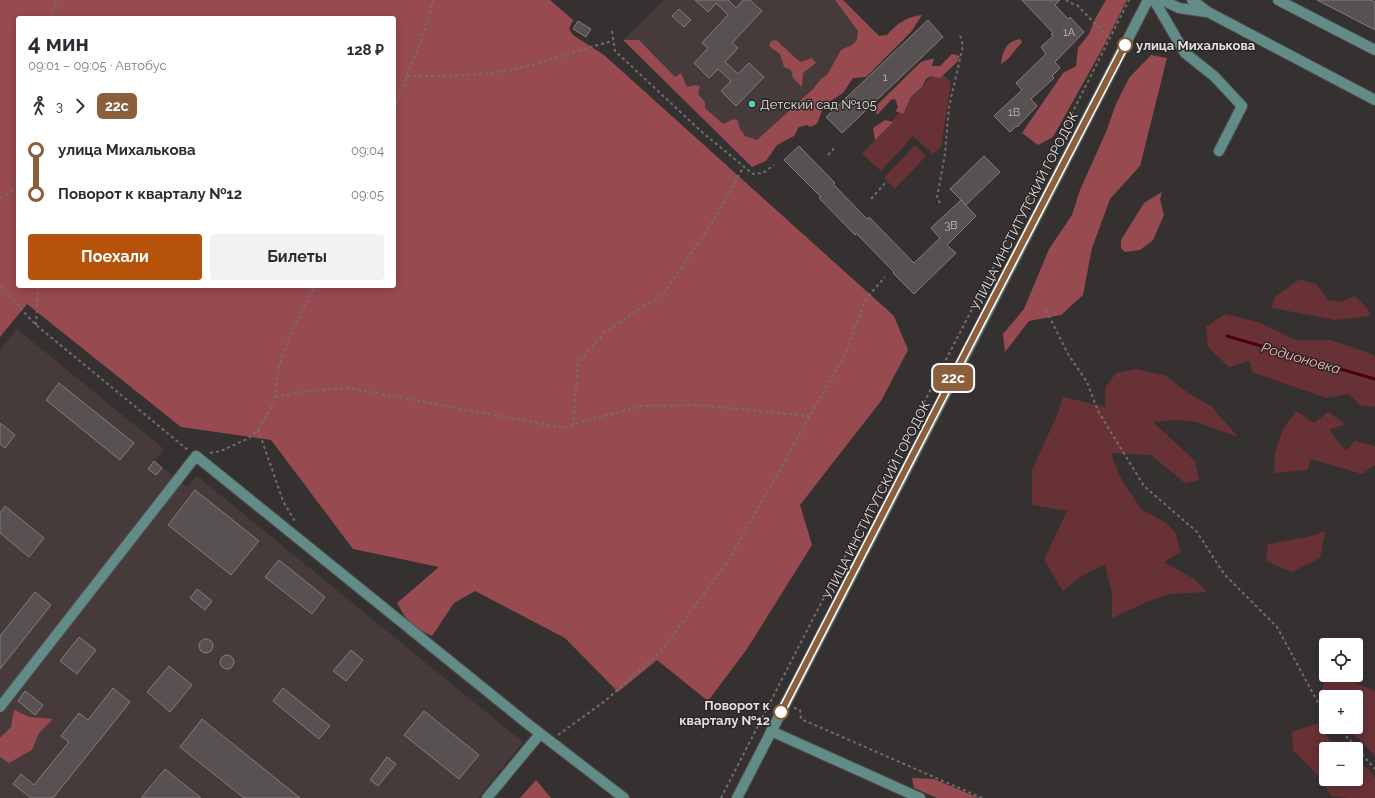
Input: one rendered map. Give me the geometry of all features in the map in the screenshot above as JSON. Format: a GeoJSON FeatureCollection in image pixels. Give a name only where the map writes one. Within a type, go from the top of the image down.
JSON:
{"type":"FeatureCollection","features":[{"type":"Feature","properties":{"kind":"street","name":"УЛИЦА ИНСТИТУТСКИЙ ГОРОДОК"},"geometry":{"type":"LineString","coordinates":[[737,798],[1148,0]]}},
{"type":"Feature","properties":{"kind":"street"},"geometry":{"type":"LineString","coordinates":[[1154,0],[1185,53],[1214,76],[1242,106],[1219,151]]}},
{"type":"Feature","properties":{"kind":"street"},"geometry":{"type":"LineString","coordinates":[[1162,0],[1179,8],[1208,12]]}},
{"type":"Feature","properties":{"kind":"street"},"geometry":{"type":"LineString","coordinates":[[1192,0],[1208,12],[1375,100]]}},
{"type":"Feature","properties":{"kind":"street"},"geometry":{"type":"LineString","coordinates":[[1278,0],[1375,50]]}},
{"type":"Feature","properties":{"kind":"street"},"geometry":{"type":"LineString","coordinates":[[0,707],[196,456],[540,734],[624,798]]}},
{"type":"Feature","properties":{"kind":"street"},"geometry":{"type":"LineString","coordinates":[[771,732],[920,798]]}},
{"type":"Feature","properties":{"kind":"street"},"geometry":{"type":"LineString","coordinates":[[487,798],[540,734]]}},
{"type":"Feature","properties":{"kind":"path"},"geometry":{"type":"LineString","coordinates":[[52,16],[57,0]]}},
{"type":"Feature","properties":{"kind":"path"},"geometry":{"type":"LineString","coordinates":[[396,104],[424,33],[433,0]]}},
{"type":"Feature","properties":{"kind":"path"},"geometry":{"type":"LineString","coordinates":[[1066,0],[1077,5],[1109,38]]}},
{"type":"Feature","properties":{"kind":"path"},"geometry":{"type":"LineString","coordinates":[[721,798],[1129,0]]}},
{"type":"Feature","properties":{"kind":"path"},"geometry":{"type":"LineString","coordinates":[[612,31],[615,51],[703,133],[754,174],[763,173],[774,165]]}},
{"type":"Feature","properties":{"kind":"path"},"geometry":{"type":"LineString","coordinates":[[940,203],[937,198],[945,154],[949,107],[963,46],[960,35]]}},
{"type":"Feature","properties":{"kind":"path"},"geometry":{"type":"LineString","coordinates":[[407,76],[458,76],[511,70],[555,59],[614,41]]}},
{"type":"Feature","properties":{"kind":"path"},"geometry":{"type":"LineString","coordinates":[[828,155],[836,146]]}},
{"type":"Feature","properties":{"kind":"path"},"geometry":{"type":"LineString","coordinates":[[573,426],[578,363],[605,332],[664,293],[714,220],[744,166]]}},
{"type":"Feature","properties":{"kind":"path"},"geometry":{"type":"LineString","coordinates":[[871,199],[887,181]]}},
{"type":"Feature","properties":{"kind":"path"},"geometry":{"type":"LineString","coordinates":[[0,198],[16,188]]}},
{"type":"Feature","properties":{"kind":"path"},"geometry":{"type":"LineString","coordinates":[[549,741],[605,701],[661,651],[729,560],[846,352],[865,300],[884,277]]}},
{"type":"Feature","properties":{"kind":"path"},"geometry":{"type":"LineString","coordinates":[[0,286],[36,325],[196,456],[221,451],[249,438],[258,429],[274,402],[278,366],[291,333],[314,288]]}},
{"type":"Feature","properties":{"kind":"path"},"geometry":{"type":"LineString","coordinates":[[36,325],[38,288]]}},
{"type":"Feature","properties":{"kind":"path"},"geometry":{"type":"LineString","coordinates":[[1046,310],[1068,354],[1087,382],[1098,411],[1144,486],[1197,532],[1224,574],[1277,627],[1319,704]]}},
{"type":"Feature","properties":{"kind":"path"},"geometry":{"type":"LineString","coordinates":[[275,397],[306,391],[349,388],[535,424],[564,428],[642,406],[698,405],[809,416]]}},
{"type":"Feature","properties":{"kind":"path"},"geometry":{"type":"LineString","coordinates":[[258,429],[284,501],[299,528]]}},
{"type":"Feature","properties":{"kind":"path"},"geometry":{"type":"LineString","coordinates":[[785,705],[800,710],[801,719],[982,798]]}},
{"type":"Feature","properties":{"kind":"path"},"geometry":{"type":"LineString","coordinates":[[1344,734],[1375,769]]}},
{"type":"Feature","properties":{"kind":"shaded area"},"geometry":{"type":"Polygon","coordinates":[[[0,0],[550,0],[573,20],[569,29],[573,35],[604,55],[894,316],[908,350],[881,401],[800,505],[812,545],[747,649],[708,701],[657,660],[618,692],[565,638],[475,591],[454,603],[432,636],[410,625],[397,603],[439,567],[353,549],[271,440],[181,427],[27,304],[0,337],[0,0]]]}},
{"type":"Feature","properties":{"kind":"shaded area","name":"Детский сад №105"},"geometry":{"type":"Polygon","coordinates":[[[664,0],[843,0],[882,40],[752,167],[623,40],[664,0]]]}},
{"type":"Feature","properties":{"kind":"shaded area"},"geometry":{"type":"Polygon","coordinates":[[[835,0],[843,0],[879,36],[887,35],[894,27],[907,19],[922,15],[911,32],[866,77],[853,78],[843,93],[824,105],[817,124],[810,127],[807,125],[799,127],[794,136],[777,145],[766,161],[752,167],[623,40],[639,40],[675,77],[681,73],[687,87],[694,85],[700,86],[698,94],[705,102],[705,108],[723,124],[734,119],[738,121],[739,127],[745,136],[757,140],[827,75],[841,50],[852,45],[857,40],[858,31],[835,0]]]}},
{"type":"Feature","properties":{"kind":"shaded area"},"geometry":{"type":"Polygon","coordinates":[[[1106,0],[1127,0],[1105,44],[1053,137],[1038,145],[1022,133],[1063,73],[1076,66],[1078,48],[1089,34],[1095,19],[1106,0]]]}},
{"type":"Feature","properties":{"kind":"shaded area"},"geometry":{"type":"Polygon","coordinates":[[[1020,39],[1022,42],[1008,59],[1001,64],[1003,55],[1008,45],[1015,40],[1020,39]]]}},
{"type":"Feature","properties":{"kind":"shaded area"},"geometry":{"type":"Polygon","coordinates":[[[776,40],[800,62],[812,58],[816,63],[803,73],[802,87],[793,78],[791,70],[784,67],[780,54],[769,46],[771,41],[776,40]]]}},
{"type":"Feature","properties":{"kind":"shaded area"},"geometry":{"type":"Polygon","coordinates":[[[952,54],[960,56],[957,62],[940,78],[931,76],[926,79],[922,87],[911,97],[903,114],[895,111],[898,108],[896,100],[892,99],[877,115],[875,107],[921,62],[934,58],[932,66],[940,66],[952,54]]]}},
{"type":"Feature","properties":{"kind":"shaded area"},"geometry":{"type":"Polygon","coordinates":[[[1151,55],[1167,58],[1140,166],[1110,199],[1092,248],[1083,295],[1061,315],[1029,321],[1005,352],[1003,334],[1024,309],[1049,249],[1072,215],[1080,190],[1106,132],[1116,104],[1129,78],[1151,55]]]}},
{"type":"Feature","properties":{"kind":"shaded area"},"geometry":{"type":"Polygon","coordinates":[[[937,70],[951,82],[941,147],[933,154],[913,136],[881,171],[862,154],[937,70]]]}},
{"type":"Feature","properties":{"kind":"shaded area"},"geometry":{"type":"Polygon","coordinates":[[[885,120],[893,122],[875,140],[873,128],[885,120]]]}},
{"type":"Feature","properties":{"kind":"shaded area"},"geometry":{"type":"Polygon","coordinates":[[[915,145],[926,156],[895,189],[884,178],[915,145]]]}},
{"type":"Feature","properties":{"kind":"shaded area"},"geometry":{"type":"Polygon","coordinates":[[[1162,192],[1160,199],[1164,215],[1153,240],[1140,250],[1125,252],[1121,248],[1121,240],[1144,203],[1162,192]]]}},
{"type":"Feature","properties":{"kind":"shaded area"},"geometry":{"type":"Polygon","coordinates":[[[1300,279],[1317,285],[1328,300],[1340,302],[1355,296],[1368,309],[1370,316],[1336,320],[1272,308],[1275,297],[1300,279]]]}},
{"type":"Feature","properties":{"kind":"shaded area"},"geometry":{"type":"Polygon","coordinates":[[[1225,314],[1258,322],[1296,340],[1330,340],[1372,354],[1375,358],[1375,407],[1360,405],[1349,394],[1326,398],[1252,372],[1250,361],[1229,367],[1208,347],[1206,327],[1225,314]]]}},
{"type":"Feature","properties":{"kind":"shaded area"},"geometry":{"type":"Polygon","coordinates":[[[17,329],[164,449],[155,461],[178,480],[187,487],[197,476],[523,742],[478,798],[0,798],[0,350],[17,329]]]}},
{"type":"Feature","properties":{"kind":"shaded area"},"geometry":{"type":"Polygon","coordinates":[[[1136,369],[1166,376],[1188,393],[1211,406],[1238,437],[1196,422],[1177,420],[1153,422],[1195,461],[1199,480],[1185,483],[1151,455],[1111,453],[1120,477],[1141,509],[1166,523],[1176,534],[1180,552],[1164,562],[1194,579],[1207,592],[1170,594],[1149,601],[1112,618],[1112,593],[1105,564],[1080,577],[1063,591],[1044,560],[1067,511],[1032,505],[1032,470],[1058,413],[1063,397],[1106,407],[1105,388],[1116,373],[1136,369]]]}},
{"type":"Feature","properties":{"kind":"shaded area"},"geometry":{"type":"Polygon","coordinates":[[[1296,411],[1314,423],[1328,412],[1345,424],[1329,430],[1346,451],[1355,441],[1375,446],[1375,465],[1362,474],[1311,459],[1307,470],[1274,473],[1275,453],[1283,429],[1296,411]]]}},
{"type":"Feature","properties":{"kind":"shaded area"},"geometry":{"type":"Polygon","coordinates":[[[1325,531],[1320,558],[1292,572],[1266,561],[1268,544],[1312,536],[1325,531]]]}},
{"type":"Feature","properties":{"kind":"shaded area"},"geometry":{"type":"Polygon","coordinates":[[[1324,682],[1352,682],[1375,691],[1375,757],[1363,742],[1352,734],[1363,734],[1363,690],[1322,690],[1324,682]]]}},
{"type":"Feature","properties":{"kind":"shaded area"},"geometry":{"type":"Polygon","coordinates":[[[14,710],[30,717],[53,719],[39,733],[32,750],[9,763],[0,757],[0,738],[11,727],[14,710]]]}},
{"type":"Feature","properties":{"kind":"shaded area"},"geometry":{"type":"Polygon","coordinates":[[[1318,723],[1319,734],[1326,734],[1332,742],[1319,742],[1319,777],[1293,750],[1292,732],[1318,723]]]}},
{"type":"Feature","properties":{"kind":"shaded area"},"geometry":{"type":"Polygon","coordinates":[[[1363,765],[1375,778],[1375,798],[1331,796],[1325,786],[1363,786],[1363,765]]]}},
{"type":"Feature","properties":{"kind":"shaded area"},"geometry":{"type":"Polygon","coordinates":[[[912,778],[934,779],[979,798],[937,798],[914,788],[912,778]]]}},
{"type":"Feature","properties":{"kind":"shaded area"},"geometry":{"type":"Polygon","coordinates":[[[536,780],[551,798],[520,798],[536,780]]]}},
{"type":"Feature","properties":{"kind":"building"},"geometry":{"type":"Polygon","coordinates":[[[695,0],[728,0],[736,8],[743,0],[750,0],[762,11],[732,43],[738,48],[725,62],[738,74],[749,63],[764,77],[736,106],[721,91],[731,81],[718,69],[709,78],[694,63],[708,48],[702,43],[728,15],[716,3],[708,12],[695,0]]]}},
{"type":"Feature","properties":{"kind":"building"},"geometry":{"type":"Polygon","coordinates":[[[1022,0],[1060,0],[1055,5],[1068,19],[1070,17],[1084,32],[1055,62],[1060,68],[1052,76],[1054,78],[1031,99],[1037,106],[1017,127],[1016,126],[1010,132],[994,116],[1022,90],[1016,83],[1046,54],[1041,47],[1053,36],[1051,34],[1053,33],[1022,0]]]}},
{"type":"Feature","properties":{"kind":"building"},"geometry":{"type":"Polygon","coordinates":[[[1317,0],[1371,0],[1375,2],[1375,30],[1317,0]]]}},
{"type":"Feature","properties":{"kind":"building"},"geometry":{"type":"Polygon","coordinates":[[[679,9],[691,20],[684,27],[672,16],[679,9]]]}},
{"type":"Feature","properties":{"kind":"building"},"geometry":{"type":"Polygon","coordinates":[[[928,20],[943,37],[842,133],[826,117],[928,20]]]}},
{"type":"Feature","properties":{"kind":"building"},"geometry":{"type":"Polygon","coordinates":[[[578,21],[591,29],[586,37],[573,29],[578,21]]]}},
{"type":"Feature","properties":{"kind":"building"},"geometry":{"type":"Polygon","coordinates":[[[799,146],[867,219],[869,217],[914,263],[940,238],[931,228],[961,200],[976,216],[947,245],[956,253],[914,294],[856,233],[855,235],[819,198],[821,197],[784,160],[799,146]]]}},
{"type":"Feature","properties":{"kind":"building"},"geometry":{"type":"Polygon","coordinates":[[[984,156],[1000,172],[966,205],[950,189],[984,156]]]}},
{"type":"Feature","properties":{"kind":"building"},"geometry":{"type":"Polygon","coordinates":[[[59,383],[134,443],[120,460],[46,400],[59,383]]]}},
{"type":"Feature","properties":{"kind":"building"},"geometry":{"type":"Polygon","coordinates":[[[0,423],[15,435],[5,448],[0,444],[0,423]]]}},
{"type":"Feature","properties":{"kind":"building"},"geometry":{"type":"Polygon","coordinates":[[[154,461],[162,468],[156,475],[148,469],[154,461]]]}},
{"type":"Feature","properties":{"kind":"building"},"geometry":{"type":"Polygon","coordinates":[[[195,490],[259,541],[231,575],[168,525],[195,490]]]}},
{"type":"Feature","properties":{"kind":"building"},"geometry":{"type":"Polygon","coordinates":[[[5,506],[44,538],[29,557],[0,533],[0,513],[5,506]]]}},
{"type":"Feature","properties":{"kind":"building"},"geometry":{"type":"Polygon","coordinates":[[[279,560],[325,597],[312,614],[265,577],[279,560]]]}},
{"type":"Feature","properties":{"kind":"building"},"geometry":{"type":"Polygon","coordinates":[[[197,589],[212,601],[205,610],[190,598],[197,589]]]}},
{"type":"Feature","properties":{"kind":"building"},"geometry":{"type":"Polygon","coordinates":[[[35,592],[51,605],[0,669],[0,636],[35,592]]]}},
{"type":"Feature","properties":{"kind":"building"},"geometry":{"type":"Polygon","coordinates":[[[79,637],[96,650],[77,674],[60,661],[79,637]]]}},
{"type":"Feature","properties":{"kind":"building"},"geometry":{"type":"Polygon","coordinates":[[[203,639],[209,639],[213,643],[213,649],[209,653],[203,653],[199,649],[199,643],[203,639]]]}},
{"type":"Feature","properties":{"kind":"building"},"geometry":{"type":"Polygon","coordinates":[[[351,650],[363,660],[346,681],[333,671],[351,650]]]}},
{"type":"Feature","properties":{"kind":"building"},"geometry":{"type":"Polygon","coordinates":[[[224,655],[230,655],[234,659],[234,665],[230,669],[224,669],[220,665],[220,659],[224,655]]]}},
{"type":"Feature","properties":{"kind":"building"},"geometry":{"type":"Polygon","coordinates":[[[169,666],[192,685],[170,712],[147,692],[169,666]]]}},
{"type":"Feature","properties":{"kind":"building"},"geometry":{"type":"Polygon","coordinates":[[[113,688],[130,702],[53,798],[31,798],[13,784],[21,774],[34,785],[69,742],[61,736],[79,713],[88,720],[113,688]]]}},
{"type":"Feature","properties":{"kind":"building"},"geometry":{"type":"Polygon","coordinates":[[[283,688],[330,726],[319,739],[273,701],[283,688]]]}},
{"type":"Feature","properties":{"kind":"building"},"geometry":{"type":"Polygon","coordinates":[[[25,691],[43,705],[35,715],[18,701],[25,691]]]}},
{"type":"Feature","properties":{"kind":"building"},"geometry":{"type":"Polygon","coordinates":[[[424,711],[479,755],[459,779],[404,735],[424,711]]]}},
{"type":"Feature","properties":{"kind":"building"},"geometry":{"type":"Polygon","coordinates":[[[202,719],[300,798],[244,798],[180,747],[202,719]]]}},
{"type":"Feature","properties":{"kind":"building"},"geometry":{"type":"Polygon","coordinates":[[[387,757],[396,764],[378,786],[370,780],[387,757]]]}},
{"type":"Feature","properties":{"kind":"building"},"geometry":{"type":"Polygon","coordinates":[[[165,769],[201,798],[141,798],[165,769]]]}},
{"type":"Feature","properties":{"kind":"waterway","name":"Родионовка"},"geometry":{"type":"LineString","coordinates":[[1227,336],[1375,379]]}},
{"type":"Feature","properties":{"kind":"bus line","name":"22c"},"geometry":{"type":"LineString","coordinates":[[781,712],[1125,45]]}},
{"type":"Feature","properties":{"kind":"place","name":"улица Михалькова"},"geometry":{"type":"Point","coordinates":[1125,45]}},
{"type":"Feature","properties":{"kind":"place","name":"Детский сад №105"},"geometry":{"type":"Point","coordinates":[752,104]}},
{"type":"Feature","properties":{"kind":"place","name":"Поворот к кварталу №12"},"geometry":{"type":"Point","coordinates":[781,712]}}]}
